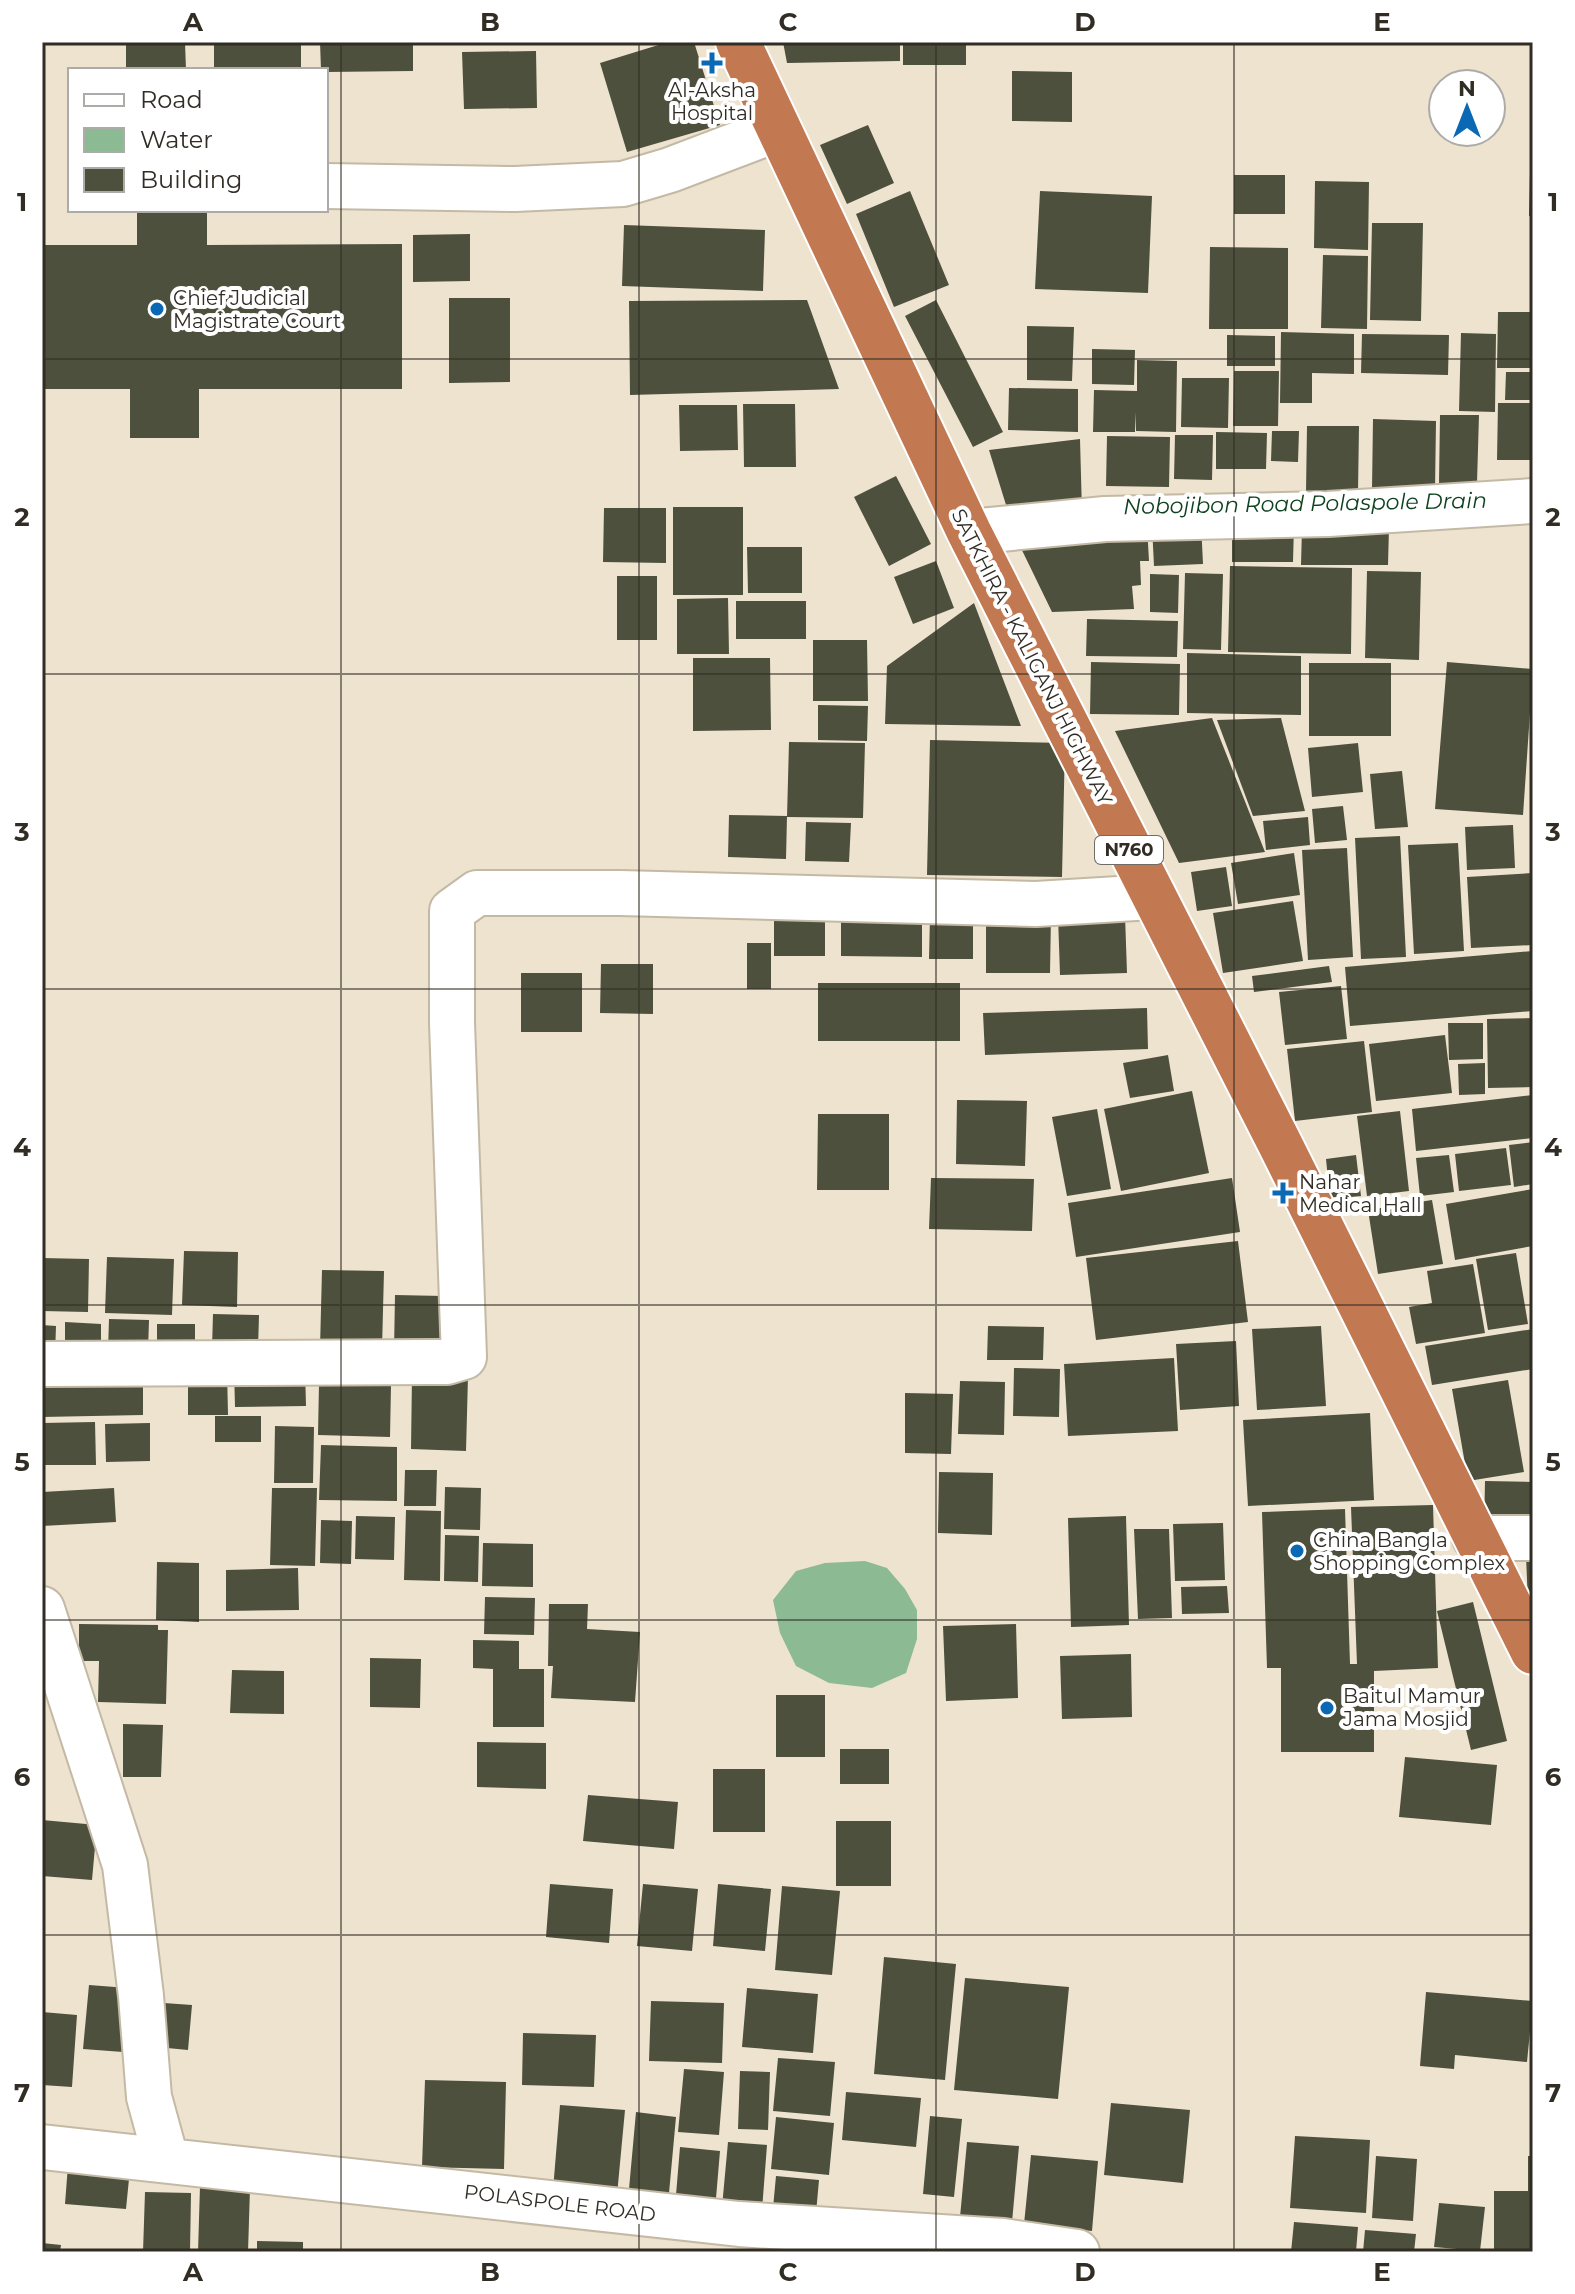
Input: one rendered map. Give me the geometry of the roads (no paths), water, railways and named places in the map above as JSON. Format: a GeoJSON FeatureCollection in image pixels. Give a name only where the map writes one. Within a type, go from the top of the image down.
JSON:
{"type":"FeatureCollection","features":[{"type":"Feature","properties":{"kind":"highway","name":"SATKHIRA - KALIGANJ HIGHWAY"},"geometry":{"type":"LineString","coordinates":[[738,42],[969,532],[1280,1144],[1533,1652]]}},
{"type":"Feature","properties":{"kind":"street"},"geometry":{"type":"LineString","coordinates":[[328,186],[515,189],[623,184],[670,170],[778,129]]}},
{"type":"Feature","properties":{"kind":"street"},"geometry":{"type":"LineString","coordinates":[[969,532],[1105,519],[1343,514],[1533,501]]}},
{"type":"Feature","properties":{"kind":"street"},"geometry":{"type":"LineString","coordinates":[[42,1364],[447,1362],[464,1357],[452,1023],[452,911],[477,893],[620,893],[1036,904],[1152,897]]}},
{"type":"Feature","properties":{"kind":"street"},"geometry":{"type":"LineString","coordinates":[[1475,1538],[1533,1538]]}},
{"type":"Feature","properties":{"kind":"street"},"geometry":{"type":"LineString","coordinates":[[42,1609],[125,1865],[141,1996],[149,2097],[166,2159]]}},
{"type":"Feature","properties":{"kind":"street","name":"POLASPOLE ROAD"},"geometry":{"type":"LineString","coordinates":[[42,2147],[739,2224],[1003,2241],[1077,2252]]}},
{"type":"Feature","properties":{"kind":"water"},"geometry":{"type":"Polygon","coordinates":[[[865,1561],[887,1568],[905,1589],[917,1610],[917,1639],[906,1673],[872,1688],[829,1683],[796,1666],[780,1633],[773,1600],[796,1571],[825,1563],[865,1561]]]}},
{"type":"Feature","properties":{"kind":"place","name":"Al-Aksha Hospital"},"geometry":{"type":"Point","coordinates":[712,63]}},
{"type":"Feature","properties":{"kind":"place","name":"Chief Judicial Magistrate Court"},"geometry":{"type":"Point","coordinates":[157,309]}},
{"type":"Feature","properties":{"kind":"place","name":"Nahar Medical Hall"},"geometry":{"type":"Point","coordinates":[1283,1193]}},
{"type":"Feature","properties":{"kind":"place","name":"China Bangla Shopping Complex"},"geometry":{"type":"Point","coordinates":[1297,1551]}},
{"type":"Feature","properties":{"kind":"place","name":"Baitul Mamur Jama Mosjid"},"geometry":{"type":"Point","coordinates":[1327,1708]}},
{"type":"Feature","properties":{"kind":"water label","name":"Nobojibon Road Polaspole Drain"},"geometry":{"type":"Point","coordinates":[1305,503]}}]}
